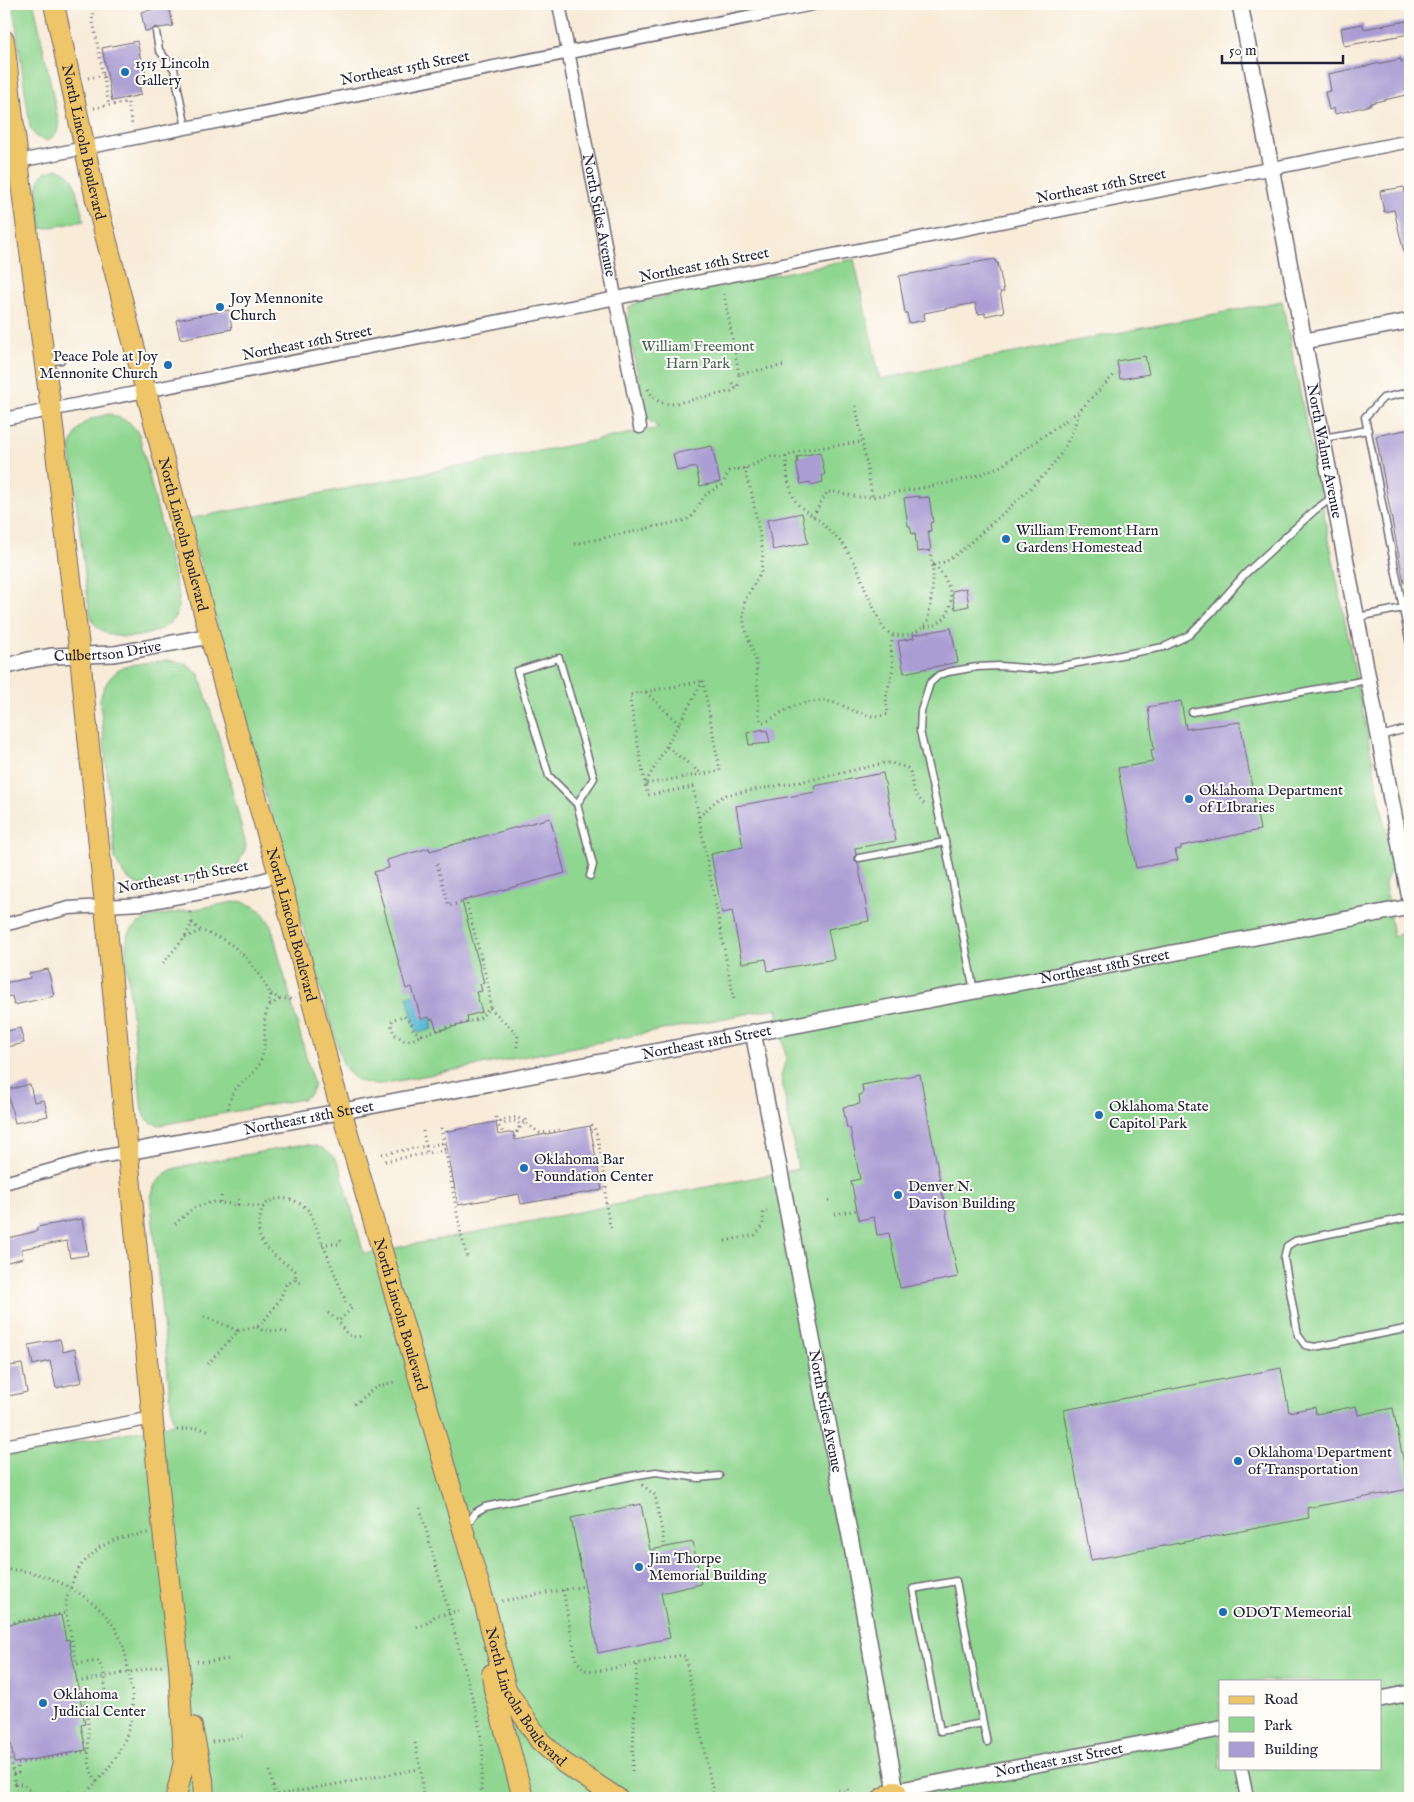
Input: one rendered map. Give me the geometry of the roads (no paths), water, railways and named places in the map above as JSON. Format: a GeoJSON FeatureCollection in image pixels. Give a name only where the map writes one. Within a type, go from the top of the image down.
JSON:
{"type":"FeatureCollection","features":[{"type":"Feature","properties":{"kind":"main road","name":"North Lincoln Boulevard"},"geometry":{"type":"LineString","coordinates":[[54,4],[84,148],[210,636],[279,875],[342,1111],[463,1531],[493,1603],[506,1689],[540,1741],[564,1763],[617,1798]]}},
{"type":"Feature","properties":{"kind":"main road"},"geometry":{"type":"LineString","coordinates":[[4,40],[11,162],[53,361],[51,410],[80,656],[163,1530],[180,1664],[203,1780],[204,1798]]}},
{"type":"Feature","properties":{"kind":"main road"},"geometry":{"type":"LineString","coordinates":[[493,1603],[494,1689],[523,1798]]}},
{"type":"Feature","properties":{"kind":"main road"},"geometry":{"type":"LineString","coordinates":[[176,1798],[184,1762],[180,1664]]}},
{"type":"Feature","properties":{"kind":"street","name":"North Stiles Avenue"},"geometry":{"type":"LineString","coordinates":[[559,4],[640,427]]}},
{"type":"Feature","properties":{"kind":"street","name":"Northeast 15th Street"},"geometry":{"type":"LineString","coordinates":[[11,162],[813,4]]}},
{"type":"Feature","properties":{"kind":"street","name":"North Walnut Avenue"},"geometry":{"type":"LineString","coordinates":[[1240,4],[1410,899]]}},
{"type":"Feature","properties":{"kind":"street","name":"Northeast 16th Street"},"geometry":{"type":"LineString","coordinates":[[4,419],[1410,141]]}},
{"type":"Feature","properties":{"kind":"street"},"geometry":{"type":"LineString","coordinates":[[1305,341],[1410,321]]}},
{"type":"Feature","properties":{"kind":"street","name":"Culbertson Drive"},"geometry":{"type":"LineString","coordinates":[[4,667],[53,656],[114,654],[210,636]]}},
{"type":"Feature","properties":{"kind":"street","name":"Northeast 17th Street"},"geometry":{"type":"LineString","coordinates":[[4,925],[69,908],[141,904],[244,885],[279,875]]}},
{"type":"Feature","properties":{"kind":"street","name":"Northeast 18th Street"},"geometry":{"type":"LineString","coordinates":[[4,1183],[70,1164],[128,1152],[1410,907]]}},
{"type":"Feature","properties":{"kind":"street","name":"North Stiles Avenue"},"geometry":{"type":"LineString","coordinates":[[753,1032],[840,1485],[890,1794]]}},
{"type":"Feature","properties":{"kind":"street"},"geometry":{"type":"LineString","coordinates":[[4,1446],[153,1418]]}},
{"type":"Feature","properties":{"kind":"street"},"geometry":{"type":"LineString","coordinates":[[1382,1699],[1410,1693]]}},
{"type":"Feature","properties":{"kind":"street","name":"Northeast 21st Street"},"geometry":{"type":"LineString","coordinates":[[890,1794],[1219,1729]]}},
{"type":"Feature","properties":{"kind":"street"},"geometry":{"type":"LineString","coordinates":[[1241,1770],[1247,1798]]}},
{"type":"Feature","properties":{"kind":"lane"},"geometry":{"type":"LineString","coordinates":[[156,32],[159,50],[174,69],[186,128]]}},
{"type":"Feature","properties":{"kind":"lane"},"geometry":{"type":"LineString","coordinates":[[1410,392],[1383,398],[1365,417],[1410,644]]}},
{"type":"Feature","properties":{"kind":"lane"},"geometry":{"type":"LineString","coordinates":[[1323,438],[1368,430]]}},
{"type":"Feature","properties":{"kind":"lane"},"geometry":{"type":"LineString","coordinates":[[974,991],[945,842],[922,740],[920,721],[930,683],[939,675],[954,670],[1000,666],[1039,669],[1067,666],[1152,650],[1178,642],[1199,626],[1252,568],[1315,510],[1334,497]]}},
{"type":"Feature","properties":{"kind":"lane"},"geometry":{"type":"LineString","coordinates":[[1357,618],[1403,608]]}},
{"type":"Feature","properties":{"kind":"lane"},"geometry":{"type":"LineString","coordinates":[[577,804],[594,778],[559,658],[517,671],[549,776],[577,804],[593,865],[590,876]]}},
{"type":"Feature","properties":{"kind":"lane"},"geometry":{"type":"LineString","coordinates":[[1192,712],[1369,680]]}},
{"type":"Feature","properties":{"kind":"lane"},"geometry":{"type":"LineString","coordinates":[[1379,736],[1410,728]]}},
{"type":"Feature","properties":{"kind":"lane"},"geometry":{"type":"LineString","coordinates":[[859,858],[945,842]]}},
{"type":"Feature","properties":{"kind":"lane"},"geometry":{"type":"LineString","coordinates":[[1410,1218],[1294,1241],[1287,1246],[1284,1263],[1301,1341],[1309,1347],[1410,1328]]}},
{"type":"Feature","properties":{"kind":"lane"},"geometry":{"type":"LineString","coordinates":[[463,1531],[476,1512],[485,1506],[656,1472],[700,1478],[719,1476]]}},
{"type":"Feature","properties":{"kind":"lane"},"geometry":{"type":"LineString","coordinates":[[983,1723],[940,1731],[912,1589],[956,1581],[987,1742]]}},
{"type":"Feature","properties":{"kind":"water"},"geometry":{"type":"Polygon","coordinates":[[[415,994],[430,1016],[433,1029],[417,1033],[407,996],[415,994]]]}},
{"type":"Feature","properties":{"kind":"place","name":"1515 Lincoln Gallery"},"geometry":{"type":"Point","coordinates":[125,72]}},
{"type":"Feature","properties":{"kind":"place","name":"Joy Mennonite Church"},"geometry":{"type":"Point","coordinates":[220,307]}},
{"type":"Feature","properties":{"kind":"place","name":"Peace Pole at Joy Mennonite Church"},"geometry":{"type":"Point","coordinates":[168,365]}},
{"type":"Feature","properties":{"kind":"place","name":"William Fremont Harn Gardens Homestead"},"geometry":{"type":"Point","coordinates":[1006,539]}},
{"type":"Feature","properties":{"kind":"place","name":"Oklahoma Department of LIbraries"},"geometry":{"type":"Point","coordinates":[1189,799]}},
{"type":"Feature","properties":{"kind":"place","name":"Oklahoma State Capitol Park"},"geometry":{"type":"Point","coordinates":[1099,1115]}},
{"type":"Feature","properties":{"kind":"place","name":"Oklahoma Bar Foundation Center"},"geometry":{"type":"Point","coordinates":[524,1168]}},
{"type":"Feature","properties":{"kind":"place","name":"Denver N. Davison Building"},"geometry":{"type":"Point","coordinates":[898,1195]}},
{"type":"Feature","properties":{"kind":"place","name":"Oklahoma Department of Transportation"},"geometry":{"type":"Point","coordinates":[1238,1461]}},
{"type":"Feature","properties":{"kind":"place","name":"Jim Thorpe Memorial Building"},"geometry":{"type":"Point","coordinates":[639,1567]}},
{"type":"Feature","properties":{"kind":"place","name":"ODOT Memeorial"},"geometry":{"type":"Point","coordinates":[1223,1612]}},
{"type":"Feature","properties":{"kind":"place","name":"Oklahoma Judicial Center"},"geometry":{"type":"Point","coordinates":[43,1703]}},
{"type":"Feature","properties":{"kind":"park label","name":"William Freemont Harn Park"},"geometry":{"type":"Point","coordinates":[698,354]}}]}
